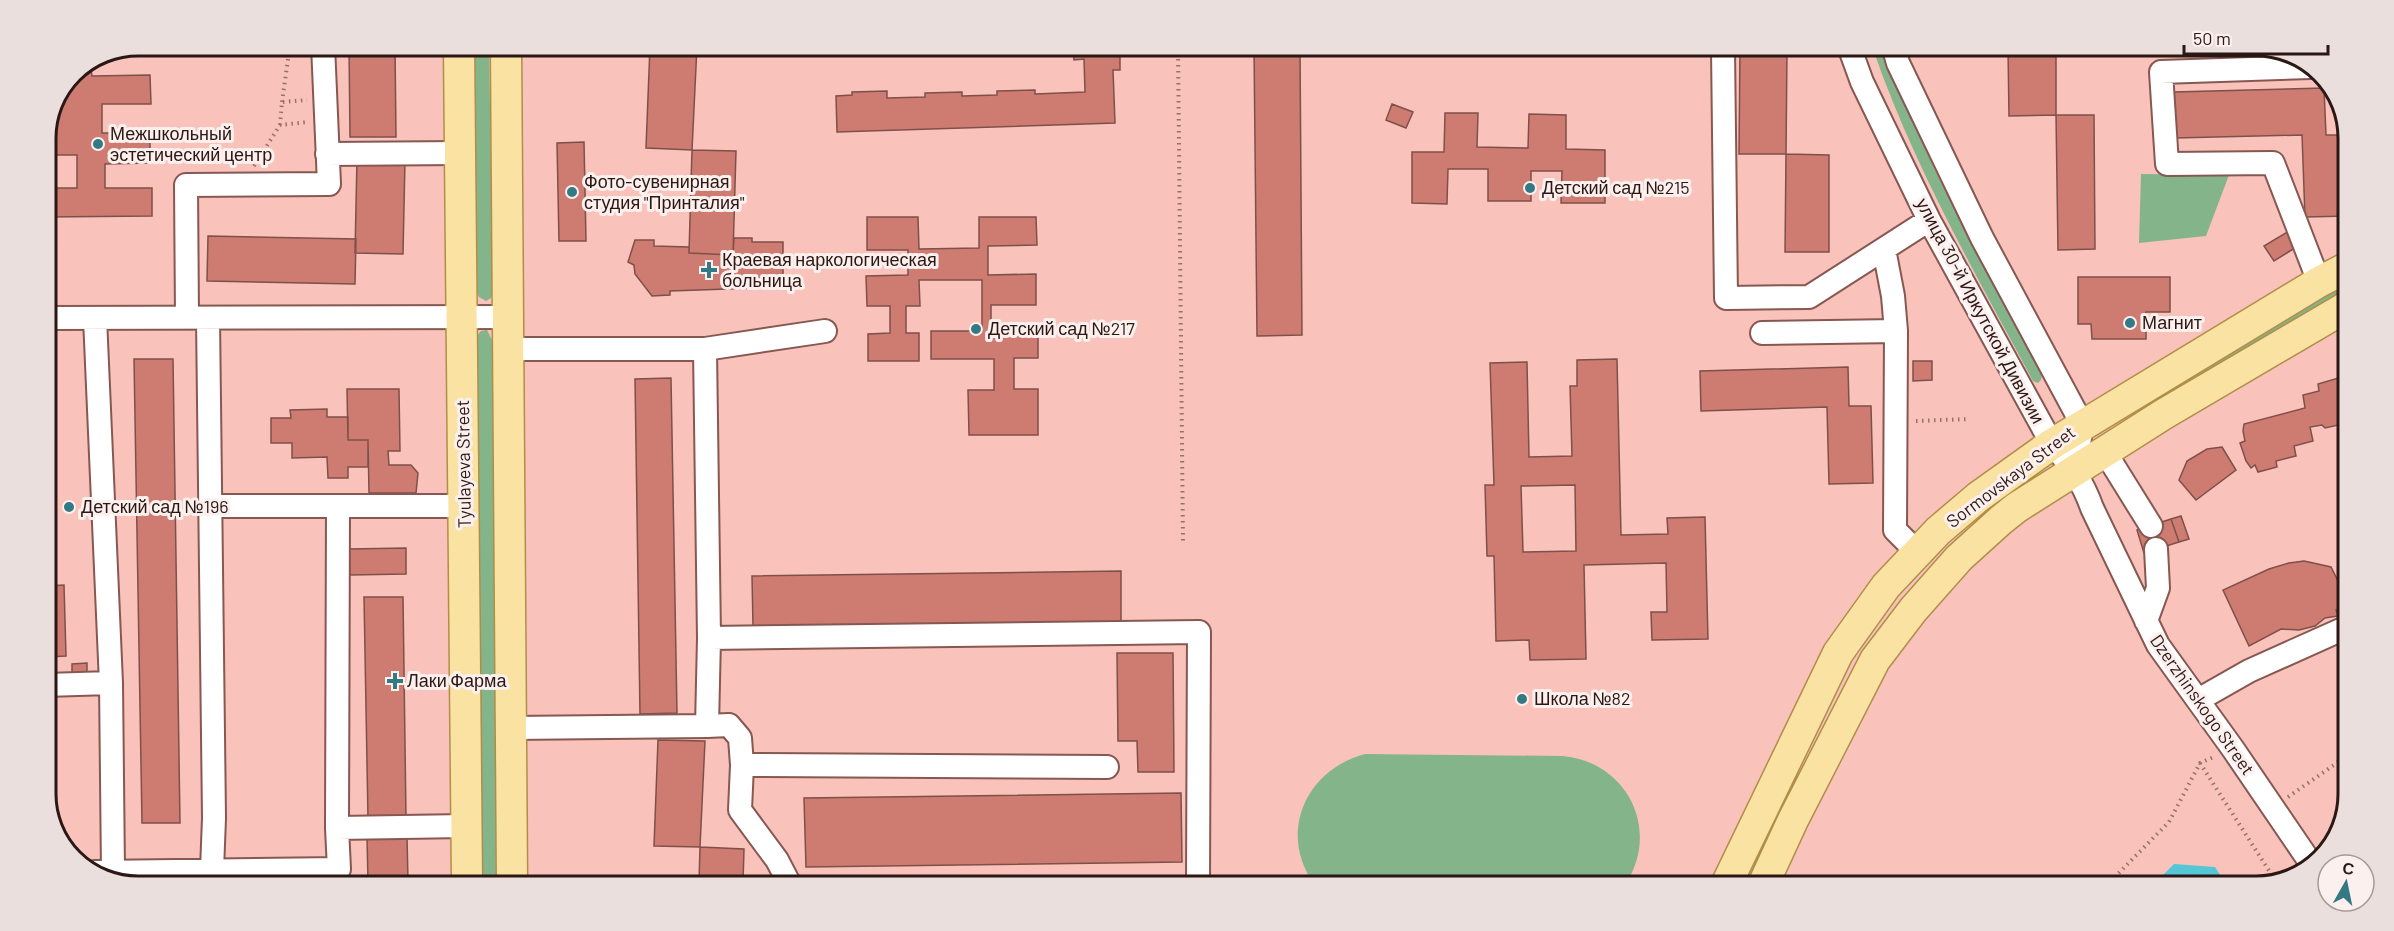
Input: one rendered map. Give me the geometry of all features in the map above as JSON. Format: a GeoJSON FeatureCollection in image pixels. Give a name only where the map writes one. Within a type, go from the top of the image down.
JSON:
{"type":"FeatureCollection","features":[{"type":"Feature","properties":{"kind":"main road","name":"Tyulayeva Street"},"geometry":{"type":"LineString","coordinates":[[459,55],[467,876]]}},
{"type":"Feature","properties":{"kind":"main road"},"geometry":{"type":"LineString","coordinates":[[506,55],[512,876]]}},
{"type":"Feature","properties":{"kind":"main road","name":"Sormovskaya Street"},"geometry":{"type":"LineString","coordinates":[[1730,876],[1838,653],[1886,586],[1938,531],[1978,497],[2082,424],[2338,272]]}},
{"type":"Feature","properties":{"kind":"main road","name":"Sormovskaya Street"},"geometry":{"type":"LineString","coordinates":[[1767,876],[1793,820],[1875,660],[1913,610],[1959,558],[2001,520],[2075,471],[2164,414],[2338,312]]}},
{"type":"Feature","properties":{"kind":"street"},"geometry":{"type":"LineString","coordinates":[[212,870],[214,818],[209,506],[186,185],[328,184],[323,55]]}},
{"type":"Feature","properties":{"kind":"street"},"geometry":{"type":"LineString","coordinates":[[1722,55],[1726,298],[1809,297],[1929,220]]}},
{"type":"Feature","properties":{"kind":"street","name":"улица 30-й Иркутской Дивизии"},"geometry":{"type":"LineString","coordinates":[[1852,55],[1862,82],[1929,220],[2052,444],[2075,471]]}},
{"type":"Feature","properties":{"kind":"street","name":"улица 30-й Иркутской Дивизии"},"geometry":{"type":"LineString","coordinates":[[1896,55],[1982,238],[2082,424]]}},
{"type":"Feature","properties":{"kind":"street"},"geometry":{"type":"LineString","coordinates":[[2299,67],[2161,72],[2167,164],[2273,163],[2319,282]]}},
{"type":"Feature","properties":{"kind":"street"},"geometry":{"type":"LineString","coordinates":[[327,154],[461,153]]}},
{"type":"Feature","properties":{"kind":"street"},"geometry":{"type":"LineString","coordinates":[[1884,249],[1893,296],[1896,331],[1897,421],[1894,530],[1918,553]]}},
{"type":"Feature","properties":{"kind":"street"},"geometry":{"type":"LineString","coordinates":[[55,318],[509,317]]}},
{"type":"Feature","properties":{"kind":"street"},"geometry":{"type":"LineString","coordinates":[[95,318],[111,683],[104,868]]}},
{"type":"Feature","properties":{"kind":"street"},"geometry":{"type":"LineString","coordinates":[[509,349],[705,349],[825,331]]}},
{"type":"Feature","properties":{"kind":"street"},"geometry":{"type":"LineString","coordinates":[[1762,333],[1896,331]]}},
{"type":"Feature","properties":{"kind":"street"},"geometry":{"type":"LineString","coordinates":[[705,349],[709,638],[707,726]]}},
{"type":"Feature","properties":{"kind":"street"},"geometry":{"type":"LineString","coordinates":[[2075,471],[2082,424]]}},
{"type":"Feature","properties":{"kind":"street"},"geometry":{"type":"LineString","coordinates":[[2105,452],[2151,526]]}},
{"type":"Feature","properties":{"kind":"street","name":"Dzerzhinskogo Street"},"geometry":{"type":"LineString","coordinates":[[2075,471],[2158,645],[2307,858]]}},
{"type":"Feature","properties":{"kind":"street"},"geometry":{"type":"LineString","coordinates":[[209,506],[465,506]]}},
{"type":"Feature","properties":{"kind":"street"},"geometry":{"type":"LineString","coordinates":[[114,872],[339,869],[337,828],[338,507]]}},
{"type":"Feature","properties":{"kind":"street"},"geometry":{"type":"LineString","coordinates":[[2146,621],[2158,588],[2156,549]]}},
{"type":"Feature","properties":{"kind":"street"},"geometry":{"type":"LineString","coordinates":[[2198,700],[2249,671],[2338,630]]}},
{"type":"Feature","properties":{"kind":"street"},"geometry":{"type":"LineString","coordinates":[[709,638],[1199,632],[1198,876]]}},
{"type":"Feature","properties":{"kind":"street"},"geometry":{"type":"LineString","coordinates":[[56,685],[111,683]]}},
{"type":"Feature","properties":{"kind":"street"},"geometry":{"type":"LineString","coordinates":[[511,728],[729,725],[740,738],[742,765],[740,810],[777,860],[785,876]]}},
{"type":"Feature","properties":{"kind":"street"},"geometry":{"type":"LineString","coordinates":[[742,765],[1107,767]]}},
{"type":"Feature","properties":{"kind":"street"},"geometry":{"type":"LineString","coordinates":[[337,828],[466,826]]}},
{"type":"Feature","properties":{"kind":"path"},"geometry":{"type":"LineString","coordinates":[[242,184],[280,125],[289,55]]}},
{"type":"Feature","properties":{"kind":"path"},"geometry":{"type":"LineString","coordinates":[[1178,55],[1183,543]]}},
{"type":"Feature","properties":{"kind":"path"},"geometry":{"type":"LineString","coordinates":[[282,102],[325,110]]}},
{"type":"Feature","properties":{"kind":"path"},"geometry":{"type":"LineString","coordinates":[[280,125],[325,110]]}},
{"type":"Feature","properties":{"kind":"path"},"geometry":{"type":"LineString","coordinates":[[1897,421],[1969,419]]}},
{"type":"Feature","properties":{"kind":"path"},"geometry":{"type":"LineString","coordinates":[[2116,876],[2169,822],[2200,763],[2233,749]]}},
{"type":"Feature","properties":{"kind":"path"},"geometry":{"type":"LineString","coordinates":[[2272,807],[2338,762]]}},
{"type":"Feature","properties":{"kind":"path"},"geometry":{"type":"LineString","coordinates":[[2200,763],[2272,874]]}},
{"type":"Feature","properties":{"kind":"green space"},"geometry":{"type":"Polygon","coordinates":[[[472,55],[489,55],[493,289],[491,298],[486,301],[479,297],[475,289],[472,55]]]}},
{"type":"Feature","properties":{"kind":"green space"},"geometry":{"type":"Polygon","coordinates":[[[1875,55],[1886,55],[1902,97],[1950,201],[2042,375],[2038,383],[2033,381],[1946,218],[1889,92],[1875,55]]]}},
{"type":"Feature","properties":{"kind":"green space"},"geometry":{"type":"Polygon","coordinates":[[[2141,174],[2229,175],[2206,236],[2139,243],[2141,174]]]}},
{"type":"Feature","properties":{"kind":"green space"},"geometry":{"type":"Polygon","coordinates":[[[2338,288],[2338,298],[2163,401],[2159,394],[2338,288]]]}},
{"type":"Feature","properties":{"kind":"green space"},"geometry":{"type":"Polygon","coordinates":[[[487,330],[493,342],[496,876],[480,876],[476,337],[481,331],[487,330]]]}},
{"type":"Feature","properties":{"kind":"green space"},"geometry":{"type":"Polygon","coordinates":[[[1365,754],[1562,756],[1585,761],[1604,770],[1620,784],[1631,801],[1638,821],[1640,842],[1636,864],[1630,876],[1310,876],[1303,864],[1298,844],[1299,824],[1304,805],[1314,788],[1327,773],[1365,754]]]}},
{"type":"Feature","properties":{"kind":"water"},"geometry":{"type":"Polygon","coordinates":[[[2174,864],[2215,867],[2221,876],[2162,876],[2174,864]]]}},
{"type":"Feature","properties":{"kind":"building"},"geometry":{"type":"Polygon","coordinates":[[[349,55],[395,55],[396,137],[350,137],[349,55]]]}},
{"type":"Feature","properties":{"kind":"building"},"geometry":{"type":"Polygon","coordinates":[[[650,55],[697,55],[692,150],[646,148],[650,55]]]}},
{"type":"Feature","properties":{"kind":"building"},"geometry":{"type":"Polygon","coordinates":[[[1074,55],[1120,55],[1120,70],[1113,70],[1115,123],[837,132],[836,96],[852,95],[852,92],[887,91],[887,98],[925,97],[925,93],[962,92],[962,96],[997,95],[997,91],[1035,90],[1035,94],[1085,92],[1084,59],[1074,60],[1074,55]]]}},
{"type":"Feature","properties":{"kind":"building"},"geometry":{"type":"Polygon","coordinates":[[[1254,55],[1300,55],[1302,335],[1257,336],[1254,55]]]}},
{"type":"Feature","properties":{"kind":"building"},"geometry":{"type":"Polygon","coordinates":[[[1740,55],[1787,55],[1786,154],[1739,154],[1740,55]]]}},
{"type":"Feature","properties":{"kind":"building"},"geometry":{"type":"Polygon","coordinates":[[[2008,55],[2056,55],[2056,115],[2009,116],[2008,55]]]}},
{"type":"Feature","properties":{"kind":"building","name":"Межшкольный эстетический центр"},"geometry":{"type":"Polygon","coordinates":[[[91,70],[92,76],[150,75],[151,104],[102,104],[102,133],[150,133],[150,163],[105,164],[105,188],[152,188],[152,216],[55,217],[55,188],[77,188],[77,155],[55,155],[57,122],[69,92],[91,70]]]}},
{"type":"Feature","properties":{"kind":"building"},"geometry":{"type":"Polygon","coordinates":[[[2322,88],[2324,91],[2326,135],[2338,135],[2338,216],[2305,217],[2302,135],[2175,138],[2174,92],[2322,88]]]}},
{"type":"Feature","properties":{"kind":"building"},"geometry":{"type":"Polygon","coordinates":[[[1392,104],[1413,112],[1406,128],[1386,120],[1392,104]]]}},
{"type":"Feature","properties":{"kind":"building"},"geometry":{"type":"Polygon","coordinates":[[[1445,113],[1478,113],[1477,147],[1528,148],[1529,114],[1566,115],[1566,149],[1605,150],[1605,203],[1561,203],[1562,171],[1531,171],[1531,201],[1488,201],[1488,169],[1448,169],[1447,204],[1412,203],[1412,152],[1444,152],[1445,113]]]}},
{"type":"Feature","properties":{"kind":"building"},"geometry":{"type":"Polygon","coordinates":[[[2056,115],[2094,115],[2095,249],[2058,250],[2056,115]]]}},
{"type":"Feature","properties":{"kind":"building","name":"Фото-сувенирная студия \"Принталия\""},"geometry":{"type":"Polygon","coordinates":[[[584,142],[586,241],[559,241],[557,143],[584,142]]]}},
{"type":"Feature","properties":{"kind":"building"},"geometry":{"type":"Polygon","coordinates":[[[692,150],[736,151],[733,255],[689,253],[692,150]]]}},
{"type":"Feature","properties":{"kind":"building"},"geometry":{"type":"Polygon","coordinates":[[[1786,154],[1829,155],[1829,252],[1785,252],[1786,154]]]}},
{"type":"Feature","properties":{"kind":"building"},"geometry":{"type":"Polygon","coordinates":[[[357,159],[405,160],[403,254],[355,253],[357,159]]]}},
{"type":"Feature","properties":{"kind":"building"},"geometry":{"type":"Polygon","coordinates":[[[867,217],[918,217],[919,249],[979,248],[979,217],[1036,217],[1037,245],[988,246],[988,275],[1036,274],[1036,305],[991,305],[991,329],[1038,329],[1038,358],[1014,358],[1014,389],[1038,389],[1038,435],[969,435],[968,390],[994,390],[994,359],[931,359],[931,331],[982,331],[982,280],[919,280],[920,306],[906,306],[906,333],[919,333],[919,361],[868,361],[868,334],[890,333],[890,306],[867,306],[866,276],[908,275],[908,250],[867,250],[867,217]]]}},
{"type":"Feature","properties":{"kind":"building"},"geometry":{"type":"Polygon","coordinates":[[[2289,231],[2298,246],[2274,261],[2264,246],[2289,231]]]}},
{"type":"Feature","properties":{"kind":"building"},"geometry":{"type":"Polygon","coordinates":[[[208,236],[356,239],[355,284],[207,281],[208,236]]]}},
{"type":"Feature","properties":{"kind":"building","name":"Краевая наркологическая больница"},"geometry":{"type":"Polygon","coordinates":[[[734,238],[752,238],[752,242],[783,242],[783,287],[670,291],[670,295],[652,296],[635,274],[634,265],[628,262],[635,240],[654,240],[654,246],[689,247],[689,253],[733,255],[734,238]]]}},
{"type":"Feature","properties":{"kind":"building"},"geometry":{"type":"Polygon","coordinates":[[[2078,277],[2170,277],[2170,312],[2146,312],[2146,339],[2092,339],[2091,324],[2078,324],[2078,277]]]}},
{"type":"Feature","properties":{"kind":"building"},"geometry":{"type":"Polygon","coordinates":[[[134,359],[173,359],[180,823],[142,823],[134,359]]]}},
{"type":"Feature","properties":{"kind":"building"},"geometry":{"type":"Polygon","coordinates":[[[1617,359],[1621,535],[1668,534],[1667,518],[1705,517],[1708,639],[1652,640],[1651,612],[1667,612],[1666,563],[1584,565],[1586,659],[1530,660],[1529,640],[1496,641],[1494,556],[1487,556],[1485,485],[1494,485],[1490,363],[1527,362],[1529,457],[1572,456],[1570,386],[1577,386],[1577,360],[1617,359]],[[1575,485],[1521,486],[1523,552],[1576,551],[1575,485]]]}},
{"type":"Feature","properties":{"kind":"building"},"geometry":{"type":"Polygon","coordinates":[[[1913,361],[1932,361],[1932,380],[1913,381],[1913,361]]]}},
{"type":"Feature","properties":{"kind":"building"},"geometry":{"type":"Polygon","coordinates":[[[1848,367],[1849,406],[1871,406],[1873,483],[1829,484],[1827,407],[1701,411],[1700,371],[1848,367]]]}},
{"type":"Feature","properties":{"kind":"building"},"geometry":{"type":"Polygon","coordinates":[[[671,378],[677,713],[640,714],[635,379],[671,378]]]}},
{"type":"Feature","properties":{"kind":"building"},"geometry":{"type":"Polygon","coordinates":[[[2338,378],[2338,425],[2325,428],[2322,425],[2310,427],[2313,441],[2294,446],[2296,456],[2276,461],[2277,467],[2258,472],[2255,465],[2251,468],[2240,443],[2245,441],[2244,424],[2305,408],[2303,395],[2319,391],[2318,384],[2338,378]]]}},
{"type":"Feature","properties":{"kind":"building"},"geometry":{"type":"Polygon","coordinates":[[[347,389],[399,389],[400,451],[388,451],[389,465],[411,465],[418,473],[416,493],[369,493],[368,440],[348,440],[347,389]]]}},
{"type":"Feature","properties":{"kind":"building"},"geometry":{"type":"Polygon","coordinates":[[[327,409],[327,417],[348,417],[348,440],[368,440],[368,467],[348,467],[348,478],[328,478],[327,457],[292,458],[292,443],[271,443],[271,418],[291,418],[290,410],[327,409]]]}},
{"type":"Feature","properties":{"kind":"building"},"geometry":{"type":"Polygon","coordinates":[[[2222,447],[2236,470],[2196,500],[2179,480],[2187,461],[2207,449],[2222,447]]]}},
{"type":"Feature","properties":{"kind":"building"},"geometry":{"type":"Polygon","coordinates":[[[2181,516],[2189,539],[2179,542],[2171,519],[2181,516]]]}},
{"type":"Feature","properties":{"kind":"building"},"geometry":{"type":"Polygon","coordinates":[[[2171,519],[2179,542],[2144,553],[2137,530],[2171,519]]]}},
{"type":"Feature","properties":{"kind":"building"},"geometry":{"type":"Polygon","coordinates":[[[406,548],[406,574],[350,575],[349,549],[406,548]]]}},
{"type":"Feature","properties":{"kind":"building"},"geometry":{"type":"Polygon","coordinates":[[[2304,561],[2331,567],[2338,581],[2338,610],[2336,610],[2338,616],[2325,618],[2315,626],[2299,630],[2281,629],[2249,646],[2223,590],[2269,569],[2304,561]]]}},
{"type":"Feature","properties":{"kind":"building"},"geometry":{"type":"Polygon","coordinates":[[[1121,571],[1121,622],[753,626],[752,576],[1121,571]]]}},
{"type":"Feature","properties":{"kind":"building"},"geometry":{"type":"Polygon","coordinates":[[[56,585],[64,585],[66,656],[56,656],[56,585]]]}},
{"type":"Feature","properties":{"kind":"building"},"geometry":{"type":"Polygon","coordinates":[[[364,597],[403,597],[406,818],[368,818],[364,597]]]}},
{"type":"Feature","properties":{"kind":"building"},"geometry":{"type":"Polygon","coordinates":[[[1117,653],[1173,653],[1174,772],[1138,772],[1137,741],[1118,741],[1117,653]]]}},
{"type":"Feature","properties":{"kind":"building"},"geometry":{"type":"Polygon","coordinates":[[[87,663],[87,673],[72,674],[72,664],[87,663]]]}},
{"type":"Feature","properties":{"kind":"building"},"geometry":{"type":"Polygon","coordinates":[[[658,740],[705,741],[700,847],[654,846],[658,740]]]}},
{"type":"Feature","properties":{"kind":"building"},"geometry":{"type":"Polygon","coordinates":[[[1181,793],[1182,862],[806,867],[804,798],[1181,793]]]}},
{"type":"Feature","properties":{"kind":"building"},"geometry":{"type":"Polygon","coordinates":[[[407,836],[408,876],[368,876],[367,837],[407,836]]]}},
{"type":"Feature","properties":{"kind":"building"},"geometry":{"type":"Polygon","coordinates":[[[700,847],[744,849],[743,876],[699,876],[700,847]]]}},
{"type":"Feature","properties":{"kind":"place","name":"Межшкольный эстетический центр"},"geometry":{"type":"Point","coordinates":[98,144]}},
{"type":"Feature","properties":{"kind":"place","name":"Детский сад №215"},"geometry":{"type":"Point","coordinates":[1530,188]}},
{"type":"Feature","properties":{"kind":"place","name":"Фото-сувенирная студия \"Принталия\""},"geometry":{"type":"Point","coordinates":[572,192]}},
{"type":"Feature","properties":{"kind":"place","name":"Краевая наркологическая больница"},"geometry":{"type":"Point","coordinates":[709,270]}},
{"type":"Feature","properties":{"kind":"place","name":"Магнит"},"geometry":{"type":"Point","coordinates":[2130,323]}},
{"type":"Feature","properties":{"kind":"place","name":"Детский сад №217"},"geometry":{"type":"Point","coordinates":[976,329]}},
{"type":"Feature","properties":{"kind":"place","name":"Детский сад №196"},"geometry":{"type":"Point","coordinates":[69,507]}},
{"type":"Feature","properties":{"kind":"place","name":"Лаки Фарма"},"geometry":{"type":"Point","coordinates":[395,681]}},
{"type":"Feature","properties":{"kind":"place","name":"Школа №82"},"geometry":{"type":"Point","coordinates":[1522,699]}}]}
